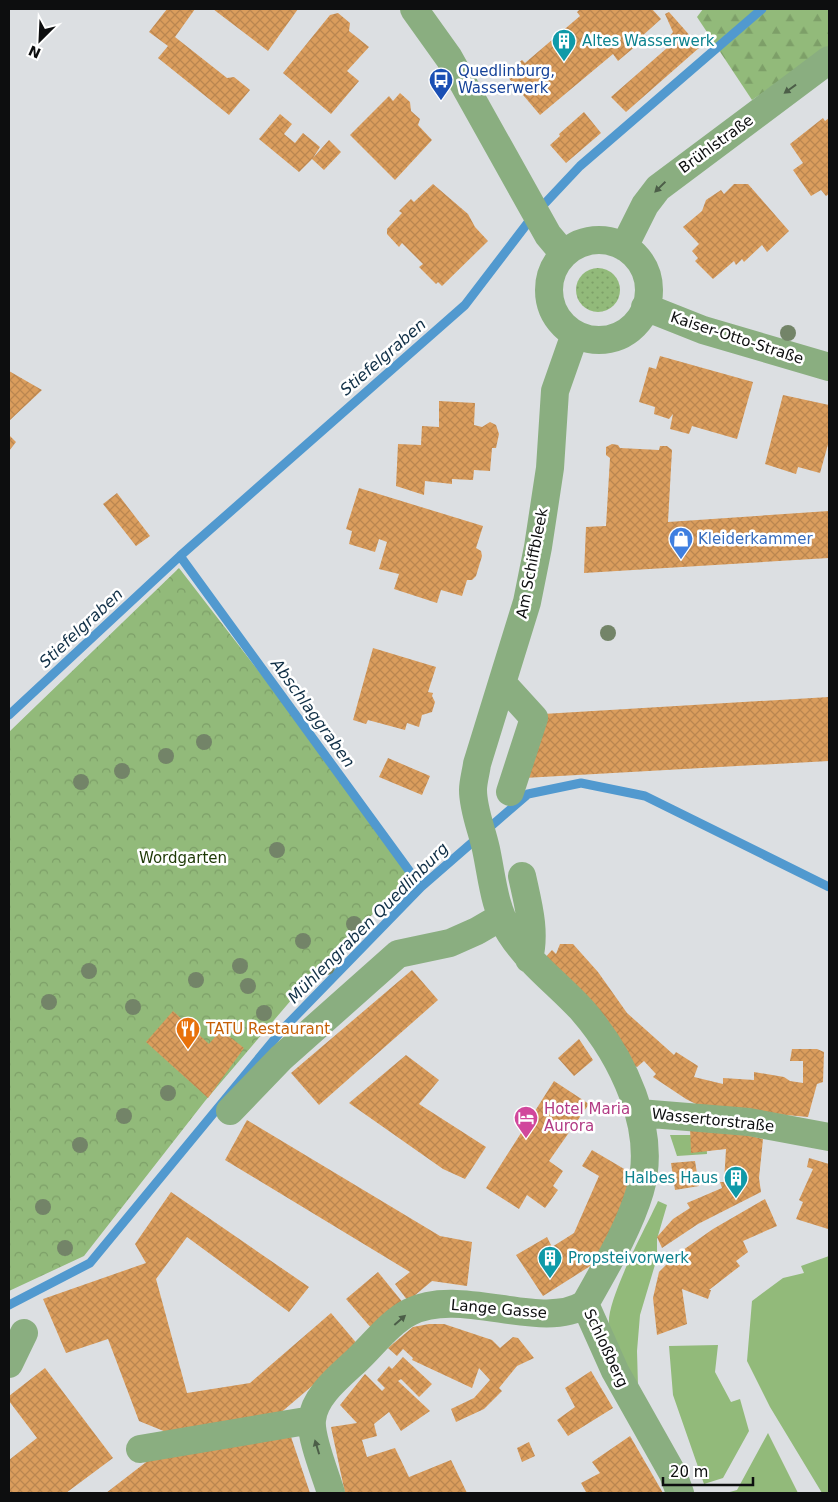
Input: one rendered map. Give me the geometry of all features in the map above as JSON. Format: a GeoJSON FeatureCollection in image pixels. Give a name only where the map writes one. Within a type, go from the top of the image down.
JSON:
{"type":"FeatureCollection","features":[{"type":"Feature","properties":{"kind":"street"},"geometry":{"type":"LineString","coordinates":[[414,9],[449,58],[527,198],[556,245],[551,276],[550,301],[556,316],[575,334],[599,340],[617,336],[637,322],[645,307],[648,293],[645,273],[639,261],[624,248],[609,241],[593,240],[578,245],[556,245]]}},
{"type":"Feature","properties":{"kind":"street","name":"Brühlstraße"},"geometry":{"type":"LineString","coordinates":[[624,248],[645,205],[658,188],[829,60]]}},
{"type":"Feature","properties":{"kind":"street","name":"Kaiser-Otto-Straße"},"geometry":{"type":"LineString","coordinates":[[645,307],[708,331],[829,367]]}},
{"type":"Feature","properties":{"kind":"street","name":"Am Schiffbleek"},"geometry":{"type":"LineString","coordinates":[[475,803],[477,764],[527,602],[538,548],[550,468],[555,391],[575,334]]}},
{"type":"Feature","properties":{"kind":"street"},"geometry":{"type":"LineString","coordinates":[[503,684],[534,718],[510,792]]}},
{"type":"Feature","properties":{"kind":"street","name":"Wassertorstraße"},"geometry":{"type":"LineString","coordinates":[[475,803],[501,916],[509,932],[530,959],[582,1011],[596,1030],[622,1070],[639,1113],[749,1122],[829,1136]]}},
{"type":"Feature","properties":{"kind":"street"},"geometry":{"type":"LineString","coordinates":[[522,876],[532,922],[533,944],[530,959]]}},
{"type":"Feature","properties":{"kind":"street"},"geometry":{"type":"LineString","coordinates":[[230,1111],[281,1058],[398,954],[450,943],[476,931],[501,916]]}},
{"type":"Feature","properties":{"kind":"street","name":"Schloßberg"},"geometry":{"type":"LineString","coordinates":[[639,1113],[644,1162],[640,1191],[617,1246],[585,1304],[615,1371],[673,1474],[680,1493]]}},
{"type":"Feature","properties":{"kind":"street","name":"Lange Gasse"},"geometry":{"type":"LineString","coordinates":[[312,1420],[318,1403],[336,1380],[403,1316],[418,1308],[447,1304],[558,1314],[585,1304]]}},
{"type":"Feature","properties":{"kind":"street"},"geometry":{"type":"LineString","coordinates":[[9,1364],[24,1333]]}},
{"type":"Feature","properties":{"kind":"street"},"geometry":{"type":"LineString","coordinates":[[140,1449],[312,1420],[313,1433],[331,1493]]}},
{"type":"Feature","properties":{"kind":"green space"},"geometry":{"type":"Polygon","coordinates":[[[703,9],[829,9],[829,48],[752,100],[697,17],[703,9]]]}},
{"type":"Feature","properties":{"kind":"green space"},"geometry":{"type":"Polygon","coordinates":[[[598,268],[610,272],[616,278],[620,290],[616,302],[610,308],[598,312],[586,308],[580,302],[576,290],[580,278],[586,272],[598,268]]]}},
{"type":"Feature","properties":{"kind":"green space","name":"Wordgarten"},"geometry":{"type":"Polygon","coordinates":[[[179,568],[366,810],[411,875],[310,978],[205,1101],[84,1256],[9,1291],[9,732],[179,568]]]}},
{"type":"Feature","properties":{"kind":"green space"},"geometry":{"type":"Polygon","coordinates":[[[670,1135],[706,1135],[707,1154],[677,1156],[670,1135]]]}},
{"type":"Feature","properties":{"kind":"green space"},"geometry":{"type":"Polygon","coordinates":[[[658,1201],[667,1205],[657,1239],[657,1258],[640,1315],[637,1351],[638,1386],[635,1386],[609,1325],[610,1314],[620,1282],[658,1201]]]}},
{"type":"Feature","properties":{"kind":"green space"},"geometry":{"type":"Polygon","coordinates":[[[829,1256],[829,1493],[822,1493],[770,1407],[747,1361],[752,1301],[783,1278],[804,1273],[801,1266],[829,1256]]]}},
{"type":"Feature","properties":{"kind":"green space"},"geometry":{"type":"Polygon","coordinates":[[[718,1345],[715,1372],[731,1402],[740,1399],[749,1431],[723,1478],[704,1484],[673,1395],[669,1346],[718,1345]]]}},
{"type":"Feature","properties":{"kind":"green space"},"geometry":{"type":"Polygon","coordinates":[[[768,1433],[798,1493],[726,1493],[737,1490],[768,1433]]]}},
{"type":"Feature","properties":{"kind":"building"},"geometry":{"type":"Polygon","coordinates":[[[167,9],[195,9],[175,37],[227,78],[234,77],[250,90],[229,115],[158,58],[168,46],[149,32],[167,9]]]}},
{"type":"Feature","properties":{"kind":"building"},"geometry":{"type":"Polygon","coordinates":[[[213,9],[298,9],[268,51],[213,9]]]}},
{"type":"Feature","properties":{"kind":"building","name":"Altes Wasserwerk"},"geometry":{"type":"Polygon","coordinates":[[[580,9],[652,9],[661,19],[641,37],[644,39],[618,61],[613,54],[540,115],[507,76],[515,70],[513,68],[522,60],[525,63],[580,16],[577,12],[580,9]]]}},
{"type":"Feature","properties":{"kind":"building"},"geometry":{"type":"Polygon","coordinates":[[[669,12],[700,47],[626,112],[611,97],[675,41],[670,36],[673,32],[665,14],[669,12]]]}},
{"type":"Feature","properties":{"kind":"building"},"geometry":{"type":"Polygon","coordinates":[[[338,13],[350,23],[349,31],[369,47],[347,71],[359,81],[331,114],[283,73],[330,15],[338,13]]]}},
{"type":"Feature","properties":{"kind":"building"},"geometry":{"type":"Polygon","coordinates":[[[400,93],[410,102],[411,111],[420,119],[418,125],[432,140],[395,180],[350,135],[389,96],[393,101],[400,93]]]}},
{"type":"Feature","properties":{"kind":"building"},"geometry":{"type":"Polygon","coordinates":[[[584,112],[601,133],[566,163],[550,145],[560,136],[559,134],[584,112]]]}},
{"type":"Feature","properties":{"kind":"building"},"geometry":{"type":"Polygon","coordinates":[[[280,114],[292,124],[284,134],[295,143],[303,133],[320,147],[313,158],[329,140],[341,152],[324,170],[312,159],[299,172],[259,139],[280,114]]]}},
{"type":"Feature","properties":{"kind":"building"},"geometry":{"type":"Polygon","coordinates":[[[823,118],[825,121],[829,118],[829,194],[826,196],[821,190],[811,196],[793,170],[803,163],[790,144],[823,118]]]}},
{"type":"Feature","properties":{"kind":"building"},"geometry":{"type":"Polygon","coordinates":[[[433,184],[468,214],[475,227],[488,241],[442,286],[438,282],[436,284],[419,267],[423,264],[402,243],[399,247],[387,234],[387,229],[402,213],[399,211],[411,199],[414,202],[433,184]]]}},
{"type":"Feature","properties":{"kind":"building"},"geometry":{"type":"Polygon","coordinates":[[[734,184],[748,184],[789,231],[767,252],[762,245],[744,262],[742,259],[736,265],[734,261],[713,279],[695,261],[698,258],[692,251],[699,244],[683,227],[702,211],[706,200],[721,190],[724,194],[734,184]]]}},
{"type":"Feature","properties":{"kind":"building"},"geometry":{"type":"Polygon","coordinates":[[[660,356],[753,382],[737,439],[692,426],[689,434],[670,429],[673,414],[669,419],[654,414],[655,407],[639,402],[649,367],[656,369],[660,356]]]}},
{"type":"Feature","properties":{"kind":"building"},"geometry":{"type":"Polygon","coordinates":[[[9,371],[42,390],[9,421],[9,371]]]}},
{"type":"Feature","properties":{"kind":"building"},"geometry":{"type":"Polygon","coordinates":[[[783,395],[829,405],[829,441],[820,473],[798,467],[796,474],[765,464],[783,395]]]}},
{"type":"Feature","properties":{"kind":"building"},"geometry":{"type":"Polygon","coordinates":[[[439,401],[475,403],[474,425],[482,427],[490,422],[496,425],[499,434],[496,448],[492,448],[490,471],[474,470],[473,480],[452,479],[452,484],[425,481],[424,495],[396,486],[398,444],[421,445],[422,426],[439,427],[439,401]]]}},
{"type":"Feature","properties":{"kind":"building"},"geometry":{"type":"Polygon","coordinates":[[[9,435],[16,442],[9,451],[9,435]]]}},
{"type":"Feature","properties":{"kind":"building"},"geometry":{"type":"Polygon","coordinates":[[[612,444],[618,445],[620,448],[659,450],[660,446],[667,446],[672,450],[668,522],[829,511],[829,558],[584,573],[586,527],[606,526],[610,458],[606,455],[606,447],[612,444]]]}},
{"type":"Feature","properties":{"kind":"building"},"geometry":{"type":"Polygon","coordinates":[[[359,488],[483,526],[476,548],[481,551],[482,556],[476,576],[472,580],[467,580],[462,596],[441,590],[437,603],[394,589],[399,574],[379,569],[387,542],[379,539],[375,552],[349,544],[352,531],[346,529],[359,488]]]}},
{"type":"Feature","properties":{"kind":"building"},"geometry":{"type":"Polygon","coordinates":[[[117,493],[150,536],[136,546],[103,504],[117,493]]]}},
{"type":"Feature","properties":{"kind":"building"},"geometry":{"type":"Polygon","coordinates":[[[373,648],[436,667],[428,692],[433,693],[432,696],[435,702],[432,712],[422,715],[419,727],[407,723],[405,730],[368,720],[366,724],[353,720],[373,648]]]}},
{"type":"Feature","properties":{"kind":"building"},"geometry":{"type":"Polygon","coordinates":[[[829,697],[829,761],[524,778],[543,714],[829,697]]]}},
{"type":"Feature","properties":{"kind":"building"},"geometry":{"type":"Polygon","coordinates":[[[388,758],[430,776],[422,795],[379,777],[388,758]]]}},
{"type":"Feature","properties":{"kind":"building"},"geometry":{"type":"Polygon","coordinates":[[[560,944],[573,944],[598,972],[627,1013],[674,1055],[676,1052],[698,1066],[694,1077],[723,1084],[723,1078],[754,1080],[754,1072],[784,1077],[790,1081],[803,1083],[803,1061],[790,1061],[792,1049],[817,1049],[824,1052],[823,1082],[817,1084],[808,1117],[702,1107],[686,1099],[653,1077],[656,1074],[644,1061],[637,1067],[629,1062],[542,961],[552,950],[556,954],[560,944]]]}},
{"type":"Feature","properties":{"kind":"building"},"geometry":{"type":"Polygon","coordinates":[[[412,970],[438,1000],[319,1105],[291,1073],[412,970]]]}},
{"type":"Feature","properties":{"kind":"building"},"geometry":{"type":"Polygon","coordinates":[[[173,1011],[209,1044],[221,1030],[244,1048],[208,1098],[146,1042],[173,1011]]]}},
{"type":"Feature","properties":{"kind":"building"},"geometry":{"type":"Polygon","coordinates":[[[579,1039],[593,1060],[574,1076],[558,1058],[579,1039]]]}},
{"type":"Feature","properties":{"kind":"building"},"geometry":{"type":"Polygon","coordinates":[[[406,1055],[439,1080],[419,1104],[486,1147],[465,1179],[443,1169],[349,1103],[406,1055]]]}},
{"type":"Feature","properties":{"kind":"building"},"geometry":{"type":"Polygon","coordinates":[[[554,1081],[589,1104],[549,1161],[563,1171],[553,1186],[558,1190],[545,1208],[527,1195],[519,1209],[486,1188],[554,1081]]]}},
{"type":"Feature","properties":{"kind":"building"},"geometry":{"type":"Polygon","coordinates":[[[247,1120],[440,1236],[472,1242],[467,1286],[432,1281],[408,1301],[395,1284],[410,1272],[225,1160],[247,1120]]]}},
{"type":"Feature","properties":{"kind":"building"},"geometry":{"type":"Polygon","coordinates":[[[690,1128],[727,1130],[763,1139],[759,1178],[761,1192],[698,1224],[662,1248],[657,1237],[673,1219],[690,1208],[687,1203],[722,1188],[720,1182],[724,1182],[726,1149],[691,1153],[690,1128]]]}},
{"type":"Feature","properties":{"kind":"building"},"geometry":{"type":"Polygon","coordinates":[[[592,1150],[631,1173],[614,1233],[595,1263],[543,1296],[516,1255],[547,1237],[552,1247],[574,1233],[599,1176],[582,1166],[592,1150]]]}},
{"type":"Feature","properties":{"kind":"building"},"geometry":{"type":"Polygon","coordinates":[[[809,1158],[829,1164],[828,1229],[796,1219],[803,1202],[799,1200],[813,1169],[807,1167],[809,1158]]]}},
{"type":"Feature","properties":{"kind":"building"},"geometry":{"type":"Polygon","coordinates":[[[695,1161],[699,1186],[675,1190],[671,1163],[695,1161]]]}},
{"type":"Feature","properties":{"kind":"building"},"geometry":{"type":"Polygon","coordinates":[[[171,1192],[309,1287],[289,1312],[187,1237],[156,1279],[187,1393],[250,1383],[331,1313],[359,1346],[278,1415],[171,1434],[139,1421],[108,1339],[66,1353],[43,1299],[146,1263],[135,1244],[171,1192]]]}},
{"type":"Feature","properties":{"kind":"building"},"geometry":{"type":"Polygon","coordinates":[[[765,1199],[777,1226],[743,1241],[748,1252],[736,1261],[740,1266],[709,1290],[711,1290],[708,1299],[682,1289],[687,1324],[657,1335],[653,1298],[659,1272],[676,1255],[713,1229],[765,1199]]]}},
{"type":"Feature","properties":{"kind":"building"},"geometry":{"type":"Polygon","coordinates":[[[378,1272],[404,1304],[373,1330],[346,1299],[378,1272]]]}},
{"type":"Feature","properties":{"kind":"building"},"geometry":{"type":"Polygon","coordinates":[[[444,1324],[492,1340],[500,1348],[513,1337],[518,1338],[534,1358],[517,1366],[499,1388],[502,1391],[484,1409],[456,1422],[451,1409],[474,1398],[490,1380],[479,1368],[472,1388],[412,1360],[413,1358],[403,1349],[397,1356],[388,1348],[413,1327],[444,1324]]]}},
{"type":"Feature","properties":{"kind":"building"},"geometry":{"type":"Polygon","coordinates":[[[403,1357],[432,1384],[419,1397],[401,1379],[398,1381],[430,1411],[401,1431],[389,1412],[374,1424],[377,1436],[362,1440],[367,1457],[395,1448],[409,1477],[451,1460],[467,1493],[345,1493],[331,1427],[357,1423],[340,1405],[365,1374],[382,1391],[385,1388],[377,1380],[389,1366],[392,1369],[403,1357]]]}},
{"type":"Feature","properties":{"kind":"building"},"geometry":{"type":"Polygon","coordinates":[[[45,1368],[113,1458],[66,1493],[9,1493],[9,1460],[37,1438],[9,1401],[9,1396],[45,1368]]]}},
{"type":"Feature","properties":{"kind":"building"},"geometry":{"type":"Polygon","coordinates":[[[591,1371],[613,1408],[568,1436],[557,1420],[575,1407],[565,1388],[591,1371]]]}},
{"type":"Feature","properties":{"kind":"building"},"geometry":{"type":"Polygon","coordinates":[[[289,1431],[310,1493],[106,1493],[154,1456],[289,1431]]]}},
{"type":"Feature","properties":{"kind":"building"},"geometry":{"type":"Polygon","coordinates":[[[630,1436],[663,1493],[582,1493],[586,1492],[581,1483],[600,1473],[592,1462],[630,1436]]]}},
{"type":"Feature","properties":{"kind":"building"},"geometry":{"type":"Polygon","coordinates":[[[529,1442],[535,1456],[522,1462],[517,1448],[529,1442]]]}},
{"type":"Feature","properties":{"kind":"waterway","name":"Stiefelgraben"},"geometry":{"type":"LineString","coordinates":[[9,715],[180,556],[465,305],[533,216],[580,166],[762,9]]}},
{"type":"Feature","properties":{"kind":"waterway","name":"Abschlaggraben"},"geometry":{"type":"LineString","coordinates":[[180,556],[421,887]]}},
{"type":"Feature","properties":{"kind":"waterway","name":"Mühlengraben Quedlinburg"},"geometry":{"type":"LineString","coordinates":[[9,1305],[90,1263],[283,1029],[421,887],[528,794],[581,783],[645,796],[829,887]]}},
{"type":"Feature","properties":{"kind":"place","name":"Altes Wasserwerk"},"geometry":{"type":"Point","coordinates":[564,62]}},
{"type":"Feature","properties":{"kind":"place","name":"Quedlinburg, Wasserwerk"},"geometry":{"type":"Point","coordinates":[441,101]}},
{"type":"Feature","properties":{"kind":"place","name":"Kleiderkammer"},"geometry":{"type":"Point","coordinates":[681,560]}},
{"type":"Feature","properties":{"kind":"place","name":"TATU Restaurant"},"geometry":{"type":"Point","coordinates":[188,1050]}},
{"type":"Feature","properties":{"kind":"place","name":"Hotel Maria Aurora"},"geometry":{"type":"Point","coordinates":[526,1139]}},
{"type":"Feature","properties":{"kind":"place","name":"Halbes Haus"},"geometry":{"type":"Point","coordinates":[736,1199]}},
{"type":"Feature","properties":{"kind":"place","name":"Propsteivorwerk"},"geometry":{"type":"Point","coordinates":[550,1279]}}]}
